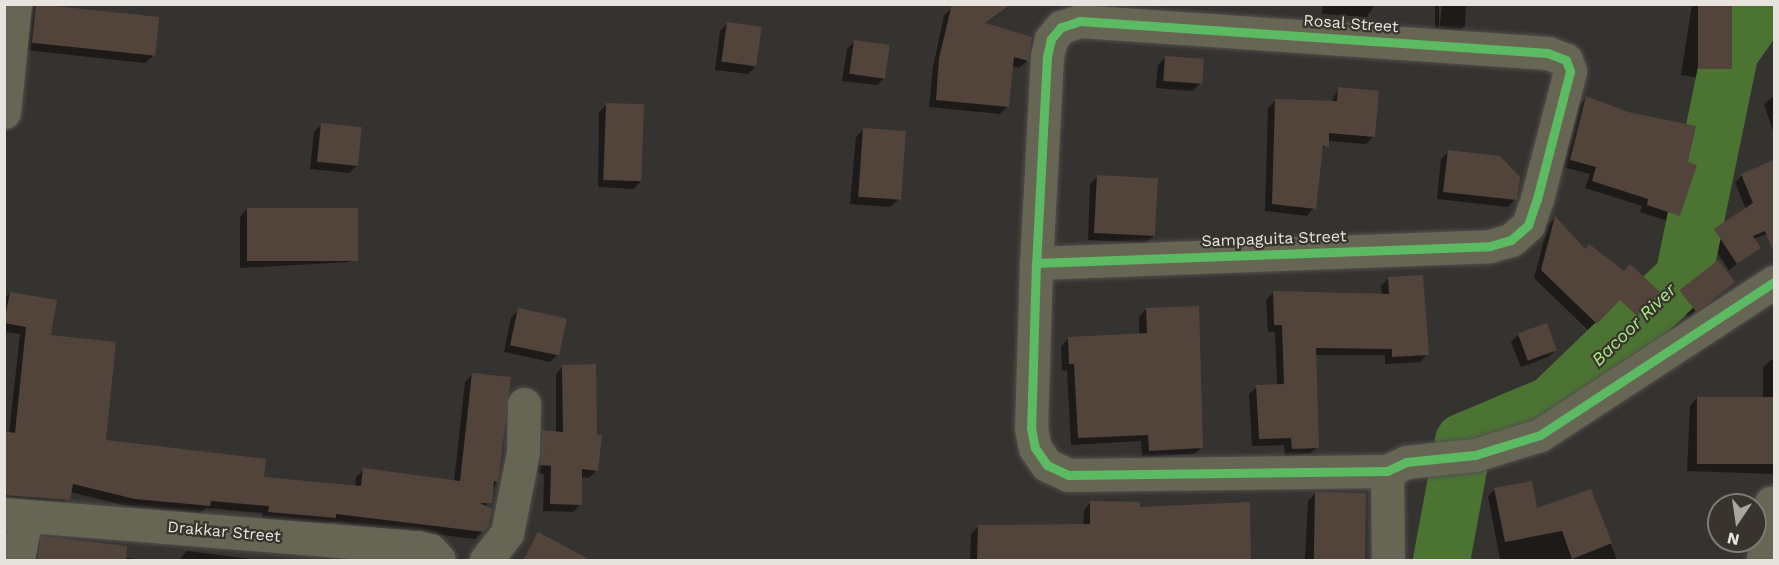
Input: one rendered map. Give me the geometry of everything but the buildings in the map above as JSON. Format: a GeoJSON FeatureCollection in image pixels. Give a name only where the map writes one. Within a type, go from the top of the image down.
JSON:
{"type":"FeatureCollection","features":[{"type":"Feature","properties":{"kind":"street"},"geometry":{"type":"LineString","coordinates":[[4,111],[15,4]]}},
{"type":"Feature","properties":{"kind":"street","name":"Rosal Street"},"geometry":{"type":"LineString","coordinates":[[1396,466],[1095,477],[1068,475],[1047,465],[1035,448],[1031,428],[1036,263],[1047,56],[1051,39],[1061,27],[1080,21],[1558,55],[1566,60],[1570,71],[1568,85],[1528,225],[1511,240]]}},
{"type":"Feature","properties":{"kind":"street","name":"Sampaguita Street"},"geometry":{"type":"LineString","coordinates":[[1036,263],[1490,246],[1511,240]]}},
{"type":"Feature","properties":{"kind":"street"},"geometry":{"type":"LineString","coordinates":[[1388,561],[1396,466],[1475,455],[1540,435],[1774,282]]}},
{"type":"Feature","properties":{"kind":"street"},"geometry":{"type":"LineString","coordinates":[[486,561],[507,532],[523,453],[524,404]]}},
{"type":"Feature","properties":{"kind":"street"},"geometry":{"type":"LineString","coordinates":[[1763,561],[1771,502]]}},
{"type":"Feature","properties":{"kind":"street"},"geometry":{"type":"LineString","coordinates":[[15,515],[18,561]]}},
{"type":"Feature","properties":{"kind":"street","name":"Drakkar Street"},"geometry":{"type":"LineString","coordinates":[[15,515],[418,547],[430,550],[439,561]]}},
{"type":"Feature","properties":{"kind":"waterway","name":"Bacoor River"},"geometry":{"type":"LineString","coordinates":[[1441,560],[1463,441],[1551,404],[1683,277],[1730,51],[1759,10],[1774,5]]}},
{"type":"Feature","properties":{"kind":"cycle path"},"geometry":{"type":"LineString","coordinates":[[1036,263],[1490,246],[1511,240],[1528,225],[1537,199],[1570,71],[1566,60],[1548,53],[1080,21],[1061,27],[1051,39],[1047,56],[1036,263],[1031,428],[1035,448],[1047,465],[1068,475],[1387,471],[1406,462],[1475,455],[1540,435],[1774,282]]}}]}
